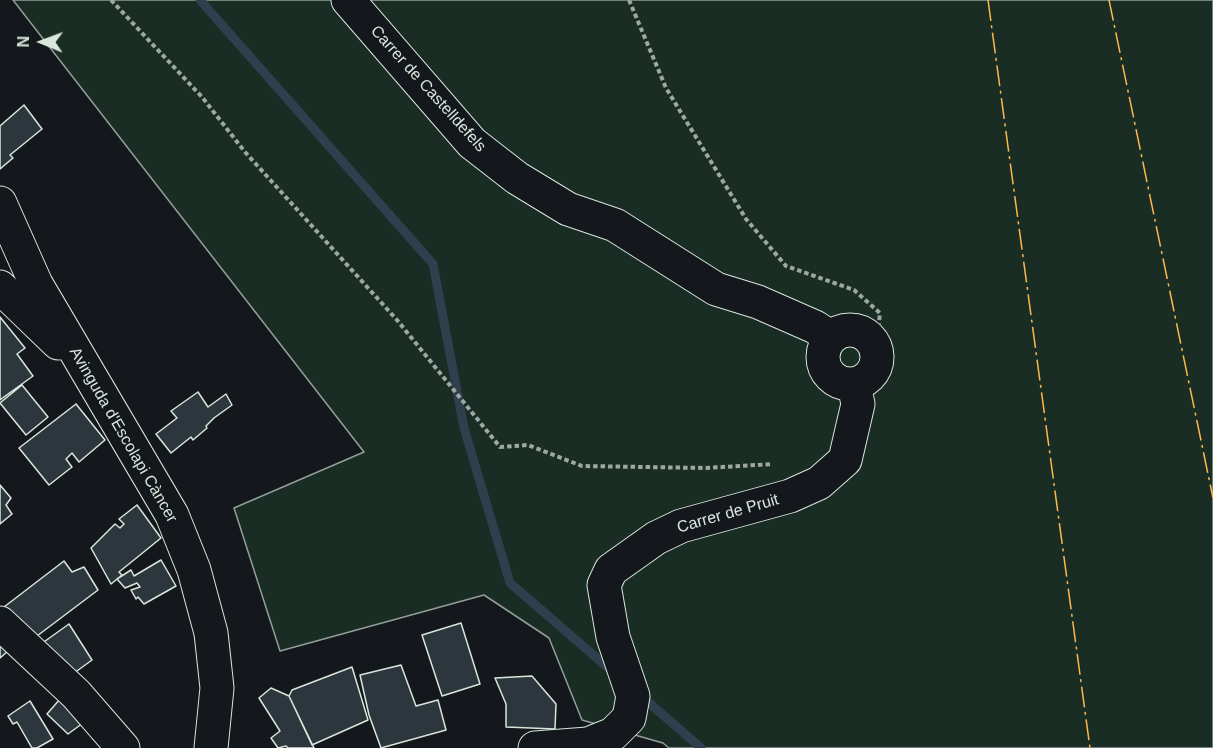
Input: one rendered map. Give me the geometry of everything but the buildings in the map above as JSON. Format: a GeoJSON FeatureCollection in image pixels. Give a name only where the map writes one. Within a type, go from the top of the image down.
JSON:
{"type":"FeatureCollection","features":[{"type":"Feature","properties":{"kind":"street","name":"Carrer de Castelldefels"},"geometry":{"type":"LineString","coordinates":[[348,0],[472,143],[517,178],[568,209],[615,225],[716,289],[758,302],[815,327],[831,337]]}},
{"type":"Feature","properties":{"kind":"street","name":"Avinguda d'Escolapi Càncer"},"geometry":{"type":"LineString","coordinates":[[0,203],[36,284],[172,515],[194,570],[211,633],[217,688],[211,748]]}},
{"type":"Feature","properties":{"kind":"street"},"geometry":{"type":"LineString","coordinates":[[0,287],[80,362]]}},
{"type":"Feature","properties":{"kind":"street"},"geometry":{"type":"LineString","coordinates":[[847,330],[865,333],[876,348],[877,364],[869,378],[854,384],[837,381],[826,369],[823,353],[831,337],[847,330]]}},
{"type":"Feature","properties":{"kind":"street","name":"Carrer de Pruit"},"geometry":{"type":"LineString","coordinates":[[535,748],[588,744],[613,734],[629,718],[633,696],[614,637],[604,585],[611,570],[656,537],[681,526],[790,496],[819,483],[845,460],[858,404],[854,384]]}},
{"type":"Feature","properties":{"kind":"street"},"geometry":{"type":"LineString","coordinates":[[0,623],[76,694],[123,748]]}},
{"type":"Feature","properties":{"kind":"path"},"geometry":{"type":"LineString","coordinates":[[111,0],[202,97],[245,152],[397,320],[500,447],[528,446],[582,466],[706,468],[781,463]]}},
{"type":"Feature","properties":{"kind":"path"},"geometry":{"type":"LineString","coordinates":[[629,0],[666,88],[746,219],[786,266],[854,290],[880,314],[876,348]]}},
{"type":"Feature","properties":{"kind":"green space"},"geometry":{"type":"Polygon","coordinates":[[[13,0],[1213,0],[1213,748],[669,748],[663,743],[582,720],[549,638],[484,595],[280,651],[234,508],[364,452],[13,0]]]}},
{"type":"Feature","properties":{"kind":"waterway"},"geometry":{"type":"LineString","coordinates":[[200,0],[433,264],[464,428],[510,583],[613,672]]}},
{"type":"Feature","properties":{"kind":"waterway"},"geometry":{"type":"LineString","coordinates":[[640,695],[701,748]]}},
{"type":"Feature","properties":{"kind":"power"},"geometry":{"type":"LineString","coordinates":[[988,0],[1090,748]]}},
{"type":"Feature","properties":{"kind":"power"},"geometry":{"type":"LineString","coordinates":[[1109,0],[1213,498]]}}]}
